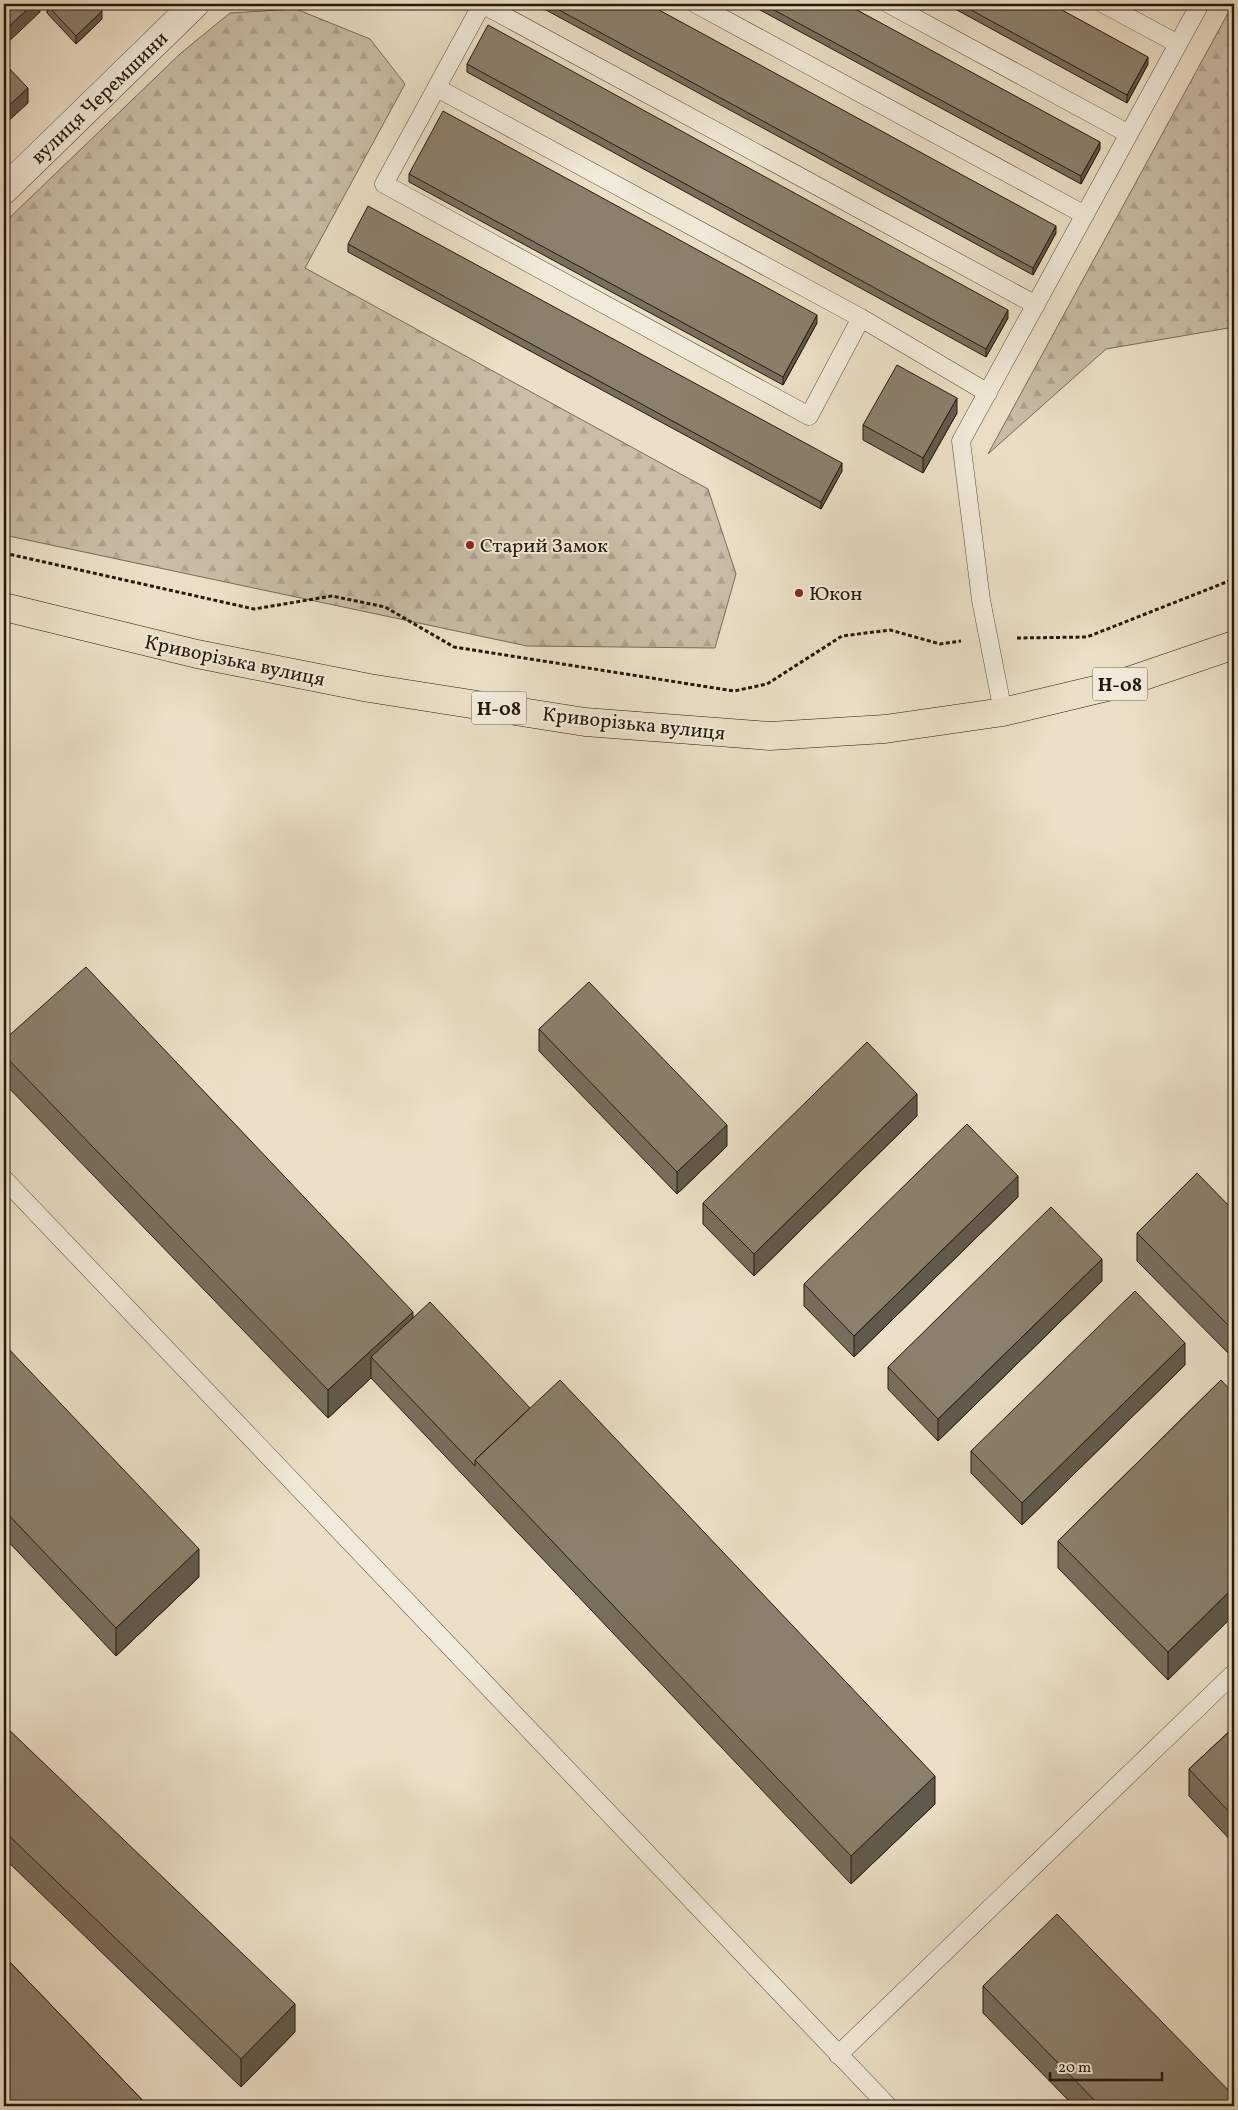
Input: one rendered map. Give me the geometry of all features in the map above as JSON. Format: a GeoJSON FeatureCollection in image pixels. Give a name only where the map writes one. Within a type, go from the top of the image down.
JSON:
{"type":"FeatureCollection","features":[{"type":"Feature","properties":{"kind":"main road","name":"Криворізька вулиця"},"geometry":{"type":"LineString","coordinates":[[4,607],[206,656],[369,688],[585,722],[770,736],[885,729],[1003,712],[1120,684],[1234,645]]}},
{"type":"Feature","properties":{"kind":"street","name":"вулиця Черемшини"},"geometry":{"type":"LineString","coordinates":[[4,190],[195,4]]}},
{"type":"Feature","properties":{"kind":"lane"},"geometry":{"type":"LineString","coordinates":[[861,318],[809,416],[384,184],[482,4],[1036,305]]}},
{"type":"Feature","properties":{"kind":"lane"},"geometry":{"type":"LineString","coordinates":[[696,4],[1085,215]]}},
{"type":"Feature","properties":{"kind":"lane"},"geometry":{"type":"LineString","coordinates":[[889,4],[1129,134]]}},
{"type":"Feature","properties":{"kind":"lane"},"geometry":{"type":"LineString","coordinates":[[1104,4],[1178,44]]}},
{"type":"Feature","properties":{"kind":"lane"},"geometry":{"type":"LineString","coordinates":[[1003,712],[981,600],[961,441],[1200,4]]}},
{"type":"Feature","properties":{"kind":"lane"},"geometry":{"type":"LineString","coordinates":[[437,88],[861,318],[988,392]]}},
{"type":"Feature","properties":{"kind":"lane"},"geometry":{"type":"LineString","coordinates":[[4,1179],[888,2106]]}},
{"type":"Feature","properties":{"kind":"lane"},"geometry":{"type":"LineString","coordinates":[[838,2054],[1234,1673]]}},
{"type":"Feature","properties":{"kind":"path"},"geometry":{"type":"LineString","coordinates":[[4,553],[254,609],[332,596],[385,607],[454,647],[734,691],[767,684],[842,636],[890,630],[940,644],[988,638],[1087,637],[1234,579]]}},
{"type":"Feature","properties":{"kind":"green space"},"geometry":{"type":"Polygon","coordinates":[[[1233,4],[1234,327],[1106,349],[988,454],[1233,4]]]}},
{"type":"Feature","properties":{"kind":"green space"},"geometry":{"type":"Polygon","coordinates":[[[296,9],[370,39],[405,84],[305,268],[708,489],[736,574],[715,648],[527,646],[4,535],[4,223],[181,53],[230,13],[296,9]]]}},
{"type":"Feature","properties":{"kind":"building"},"geometry":{"type":"Polygon","coordinates":[[[4,4],[33,4],[4,31],[4,4]]]}},
{"type":"Feature","properties":{"kind":"building"},"geometry":{"type":"Polygon","coordinates":[[[95,4],[102,11],[76,36],[47,5],[95,4]]]}},
{"type":"Feature","properties":{"kind":"building"},"geometry":{"type":"Polygon","coordinates":[[[548,4],[648,4],[1056,226],[1033,268],[548,4]]]}},
{"type":"Feature","properties":{"kind":"building"},"geometry":{"type":"Polygon","coordinates":[[[763,4],[846,4],[1100,142],[1081,176],[763,4]]]}},
{"type":"Feature","properties":{"kind":"building"},"geometry":{"type":"Polygon","coordinates":[[[960,4],[1051,4],[1148,57],[1127,95],[960,4]]]}},
{"type":"Feature","properties":{"kind":"building"},"geometry":{"type":"Polygon","coordinates":[[[488,25],[1008,310],[986,349],[467,64],[488,25]]]}},
{"type":"Feature","properties":{"kind":"building"},"geometry":{"type":"Polygon","coordinates":[[[4,63],[28,88],[4,110],[4,63]]]}},
{"type":"Feature","properties":{"kind":"building"},"geometry":{"type":"Polygon","coordinates":[[[443,111],[817,315],[783,377],[409,174],[443,111]]]}},
{"type":"Feature","properties":{"kind":"building"},"geometry":{"type":"Polygon","coordinates":[[[368,206],[842,463],[821,502],[348,244],[368,206]]]}},
{"type":"Feature","properties":{"kind":"building"},"geometry":{"type":"Polygon","coordinates":[[[897,365],[957,398],[923,458],[863,425],[897,365]]]}},
{"type":"Feature","properties":{"kind":"building"},"geometry":{"type":"Polygon","coordinates":[[[86,967],[413,1312],[328,1390],[4,1055],[4,1040],[86,967]]]}},
{"type":"Feature","properties":{"kind":"building"},"geometry":{"type":"Polygon","coordinates":[[[589,982],[727,1125],[677,1172],[539,1029],[589,982]]]}},
{"type":"Feature","properties":{"kind":"building"},"geometry":{"type":"Polygon","coordinates":[[[867,1042],[917,1094],[754,1254],[703,1203],[867,1042]]]}},
{"type":"Feature","properties":{"kind":"building"},"geometry":{"type":"Polygon","coordinates":[[[967,1124],[1018,1176],[854,1336],[804,1284],[967,1124]]]}},
{"type":"Feature","properties":{"kind":"building"},"geometry":{"type":"Polygon","coordinates":[[[1197,1173],[1234,1211],[1234,1331],[1137,1233],[1197,1173]]]}},
{"type":"Feature","properties":{"kind":"building"},"geometry":{"type":"Polygon","coordinates":[[[1051,1207],[1102,1259],[938,1419],[888,1367],[1051,1207]]]}},
{"type":"Feature","properties":{"kind":"building"},"geometry":{"type":"Polygon","coordinates":[[[1135,1291],[1185,1343],[1022,1503],[971,1451],[1135,1291]]]}},
{"type":"Feature","properties":{"kind":"building"},"geometry":{"type":"Polygon","coordinates":[[[430,1302],[530,1408],[475,1460],[475,1466],[371,1357],[430,1302]]]}},
{"type":"Feature","properties":{"kind":"building"},"geometry":{"type":"Polygon","coordinates":[[[4,1344],[199,1549],[116,1628],[4,1510],[4,1344]]]}},
{"type":"Feature","properties":{"kind":"building"},"geometry":{"type":"Polygon","coordinates":[[[560,1380],[935,1776],[851,1856],[475,1460],[560,1380]]]}},
{"type":"Feature","properties":{"kind":"building"},"geometry":{"type":"Polygon","coordinates":[[[1221,1380],[1234,1394],[1234,1587],[1168,1652],[1058,1541],[1221,1380]]]}},
{"type":"Feature","properties":{"kind":"building"},"geometry":{"type":"Polygon","coordinates":[[[4,1725],[295,2004],[241,2059],[4,1831],[4,1725]]]}},
{"type":"Feature","properties":{"kind":"building"},"geometry":{"type":"Polygon","coordinates":[[[1234,1727],[1234,1817],[1189,1769],[1234,1727]]]}},
{"type":"Feature","properties":{"kind":"building"},"geometry":{"type":"Polygon","coordinates":[[[1057,1914],[1234,2096],[1234,2106],[1100,2106],[983,1986],[1057,1914]]]}},
{"type":"Feature","properties":{"kind":"building"},"geometry":{"type":"Polygon","coordinates":[[[4,1956],[148,2106],[9,2106],[4,2101],[4,1956]]]}},
{"type":"Feature","properties":{"kind":"building"},"geometry":{"type":"Polygon","coordinates":[[[561,2101],[566,2106],[556,2106],[561,2101]]]}},
{"type":"Feature","properties":{"kind":"place","name":"Старий Замок"},"geometry":{"type":"Point","coordinates":[470,545]}},
{"type":"Feature","properties":{"kind":"place","name":"Юкон"},"geometry":{"type":"Point","coordinates":[799,593]}}]}
